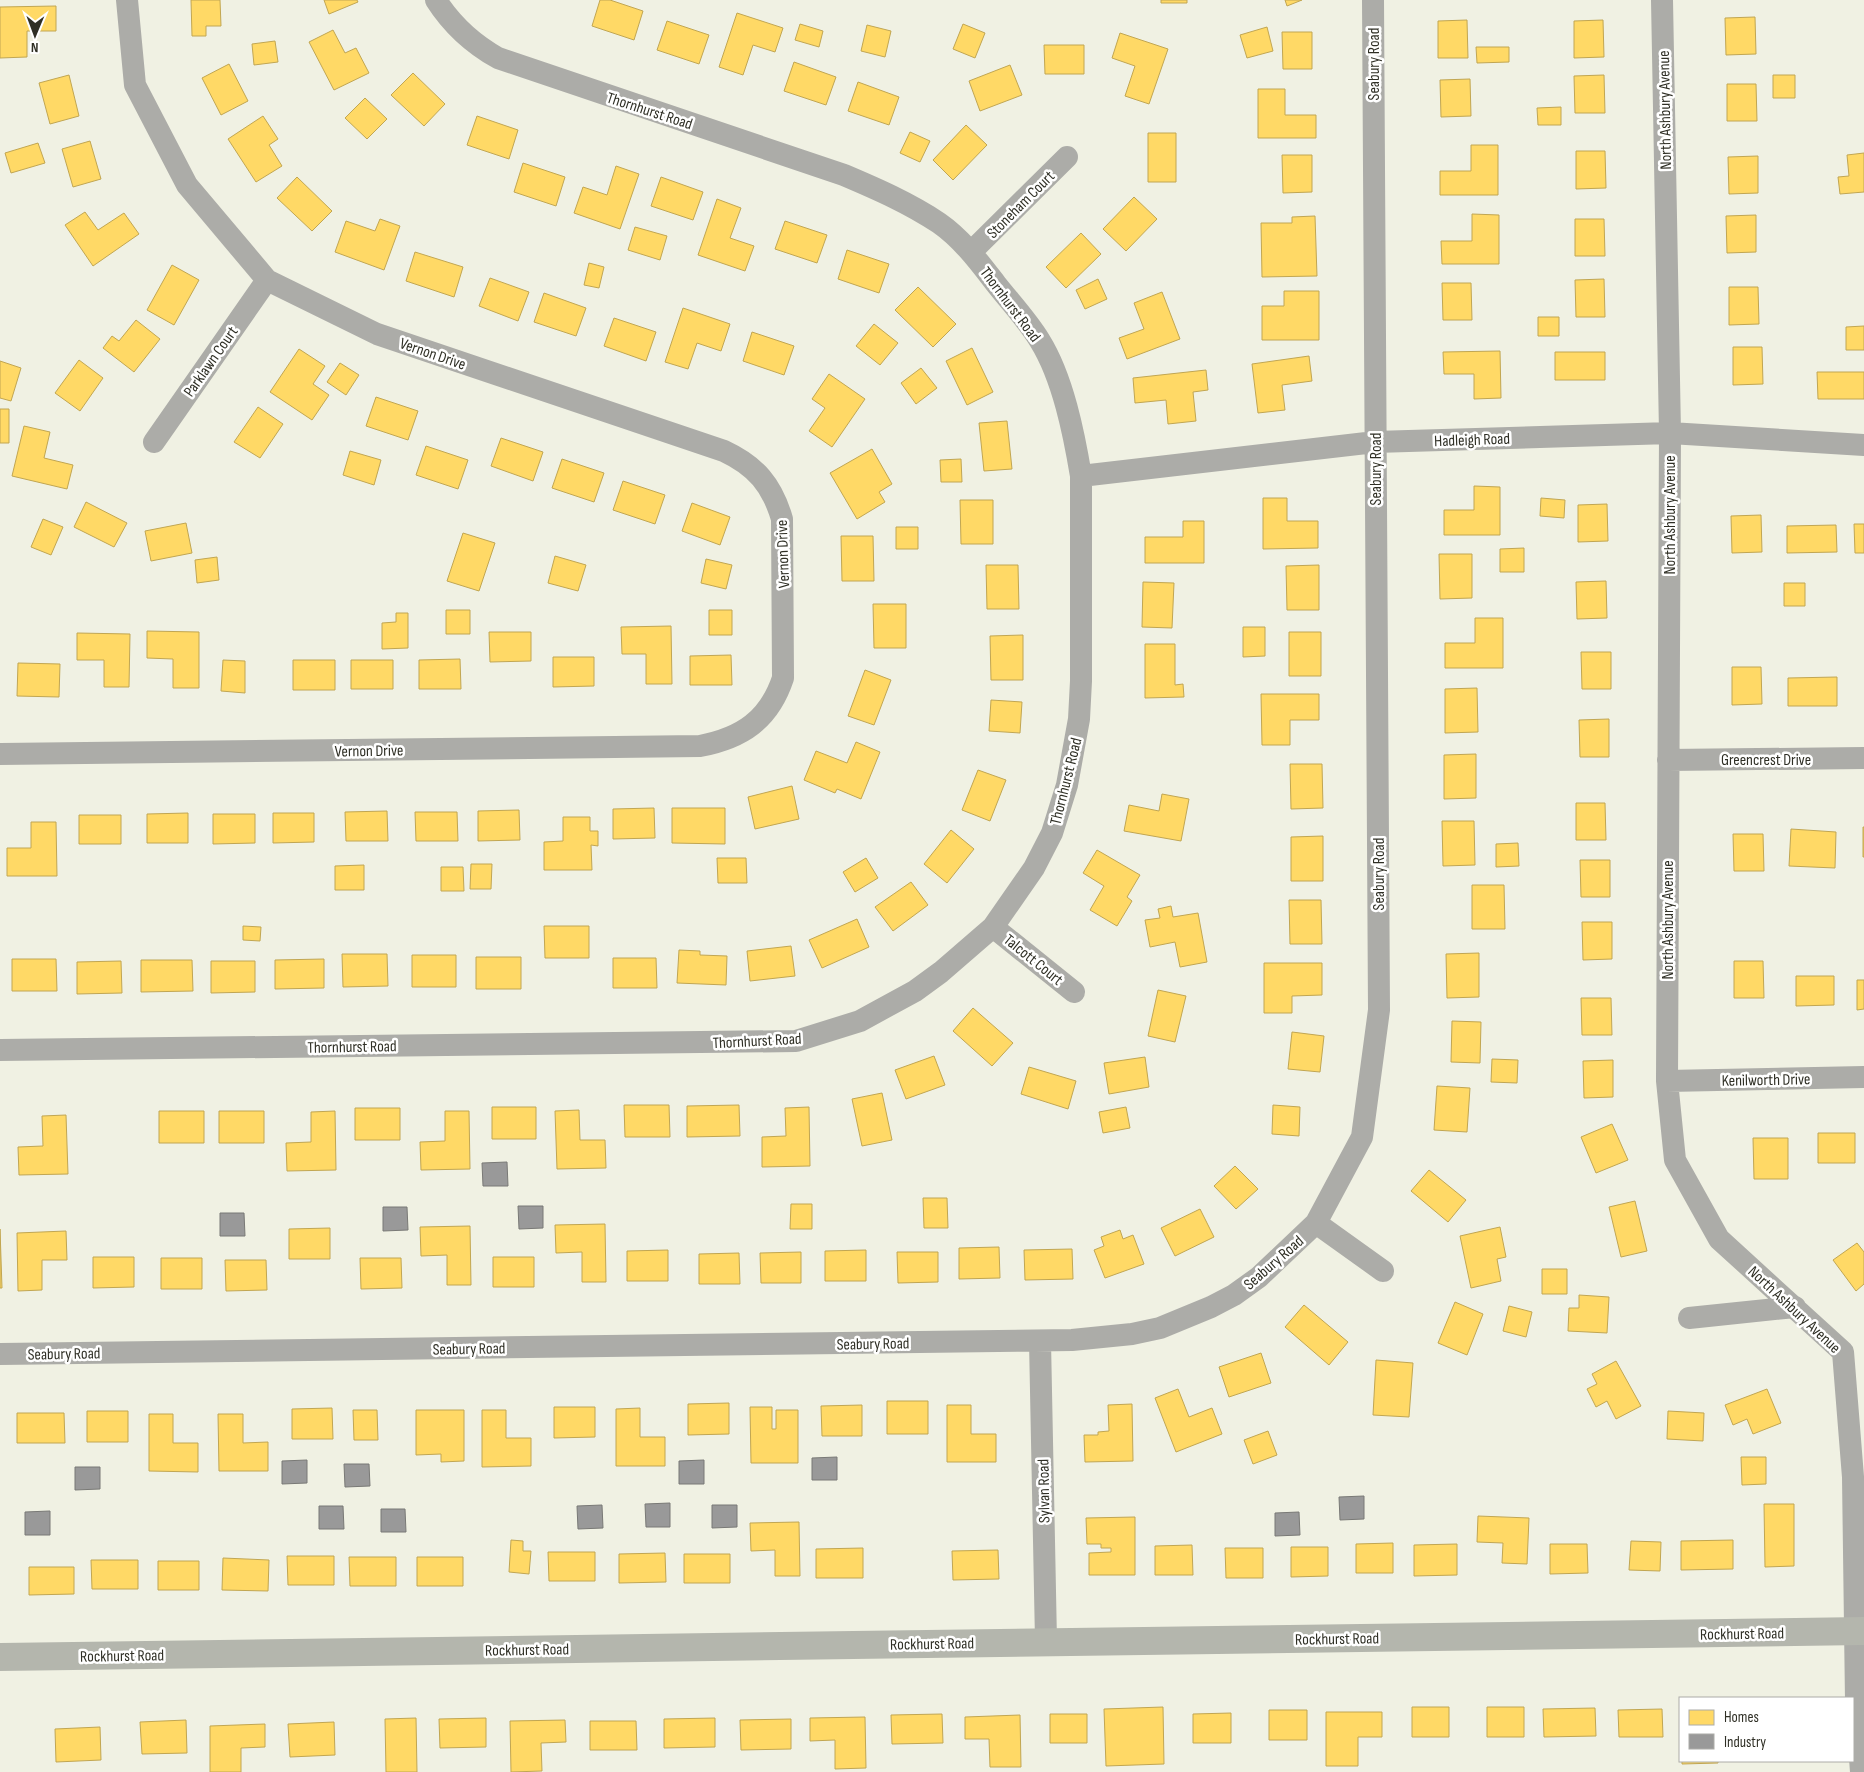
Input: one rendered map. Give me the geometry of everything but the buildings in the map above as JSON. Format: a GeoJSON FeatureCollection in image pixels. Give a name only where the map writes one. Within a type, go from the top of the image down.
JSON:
{"type":"FeatureCollection","features":[{"type":"Feature","properties":{"kind":"street","name":"Vernon Drive"},"geometry":{"type":"LineString","coordinates":[[0,754],[700,746],[718,743],[742,733],[756,723],[777,695],[783,678],[782,519],[774,496],[766,482],[745,463],[724,450],[377,334],[267,280],[187,186],[135,85],[127,0]]}},
{"type":"Feature","properties":{"kind":"street","name":"Thornhurst Road"},"geometry":{"type":"LineString","coordinates":[[0,1050],[796,1041],[860,1021],[888,1007],[941,972],[993,926],[1034,868],[1052,833],[1067,785],[1079,719],[1081,681],[1081,476],[1076,445],[1061,389],[1040,342],[972,252],[940,224],[912,206],[844,175],[498,58],[473,42],[443,11],[436,0]]}},
{"type":"Feature","properties":{"kind":"street","name":"Seabury Road"},"geometry":{"type":"LineString","coordinates":[[0,1354],[1072,1340],[1132,1334],[1160,1328],[1193,1315],[1234,1295],[1259,1277],[1316,1223],[1362,1137],[1379,1010],[1373,0]]}},
{"type":"Feature","properties":{"kind":"street","name":"North Ashbury Avenue"},"geometry":{"type":"LineString","coordinates":[[1662,0],[1670,433],[1667,1081],[1675,1160],[1719,1239],[1795,1307],[1854,1352],[1853,1477],[1859,1631],[1856,1701],[1861,1772]]}},
{"type":"Feature","properties":{"kind":"street","name":"Stoneham Court"},"geometry":{"type":"LineString","coordinates":[[972,252],[1067,156]]}},
{"type":"Feature","properties":{"kind":"street","name":"Parklawn Court"},"geometry":{"type":"LineString","coordinates":[[154,442],[267,280]]}},
{"type":"Feature","properties":{"kind":"street","name":"Hadleigh Road"},"geometry":{"type":"LineString","coordinates":[[1081,476],[1375,442],[1670,433],[1864,446]]}},
{"type":"Feature","properties":{"kind":"street","name":"Greencrest Drive"},"geometry":{"type":"LineString","coordinates":[[1668,760],[1864,758]]}},
{"type":"Feature","properties":{"kind":"street","name":"Talcott Court"},"geometry":{"type":"LineString","coordinates":[[993,926],[1074,992]]}},
{"type":"Feature","properties":{"kind":"street","name":"Kenilworth Drive"},"geometry":{"type":"LineString","coordinates":[[1667,1081],[1864,1077]]}},
{"type":"Feature","properties":{"kind":"street"},"geometry":{"type":"LineString","coordinates":[[1316,1223],[1383,1271]]}},
{"type":"Feature","properties":{"kind":"street"},"geometry":{"type":"LineString","coordinates":[[1688,1318],[1795,1307]]}},
{"type":"Feature","properties":{"kind":"street","name":"Sylvan Road"},"geometry":{"type":"LineString","coordinates":[[1040,1341],[1046,1641]]}},
{"type":"Feature","properties":{"kind":"street","name":"Rockhurst Road"},"geometry":{"type":"LineString","coordinates":[[0,1657],[1859,1631]]}}]}
